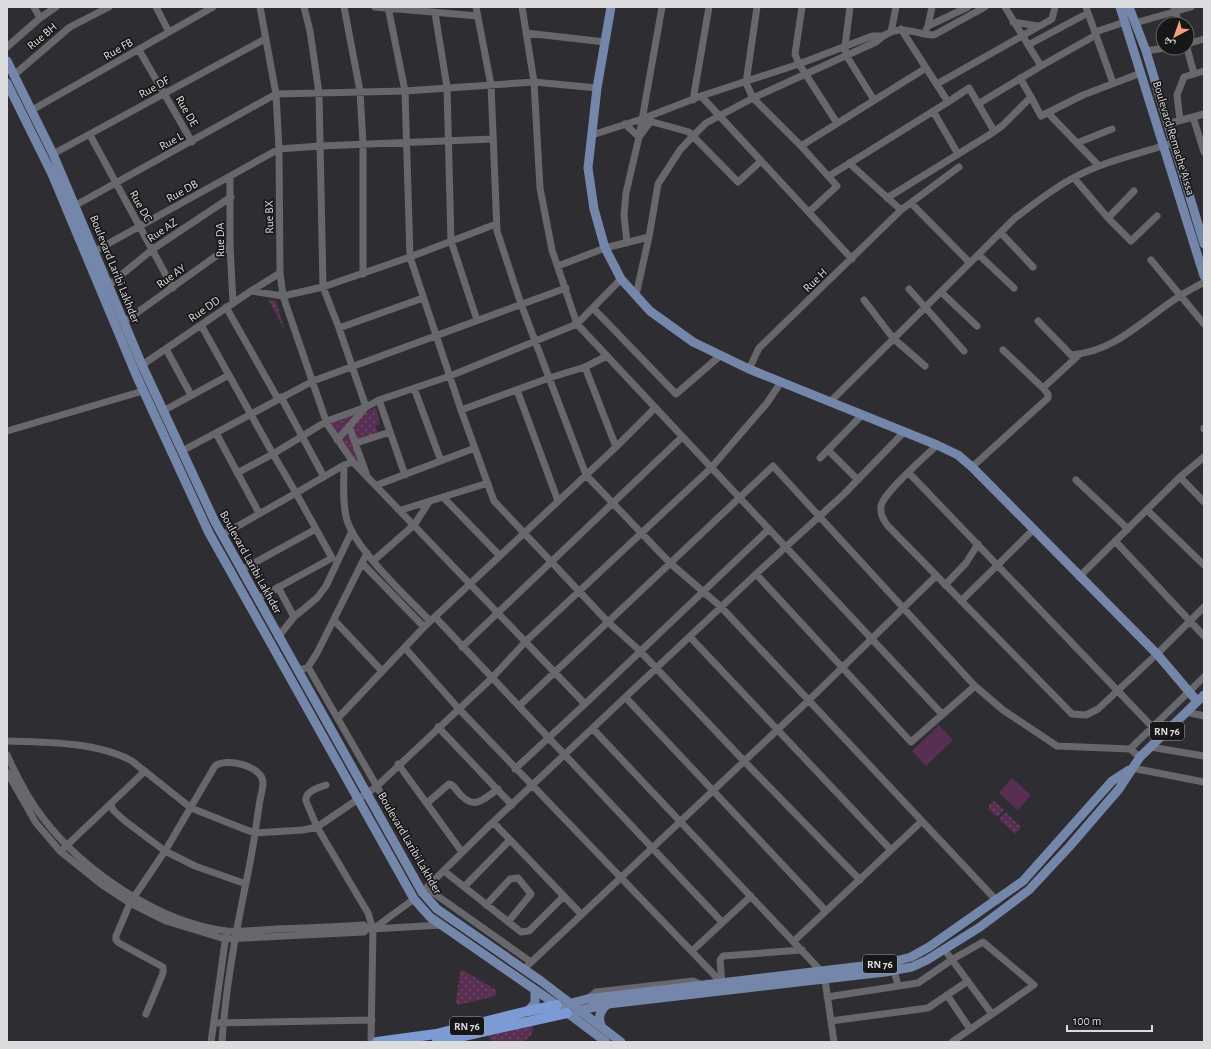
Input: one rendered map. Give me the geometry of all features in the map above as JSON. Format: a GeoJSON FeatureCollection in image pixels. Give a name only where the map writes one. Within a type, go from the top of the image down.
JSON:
{"type":"FeatureCollection","features":[{"type":"Feature","properties":{"kind":"highway","name":"RN 76"},"geometry":{"type":"LineString","coordinates":[[437,1042],[466,1035],[483,1027],[528,1011],[557,1005]]}},
{"type":"Feature","properties":{"kind":"highway","name":"RN 76"},"geometry":{"type":"LineString","coordinates":[[483,1027],[568,1013]]}},
{"type":"Feature","properties":{"kind":"highway","name":"RN 76"},"geometry":{"type":"LineString","coordinates":[[376,1042],[436,1034],[466,1035]]}},
{"type":"Feature","properties":{"kind":"main road"},"geometry":{"type":"LineString","coordinates":[[611,7],[596,88],[588,168],[594,209],[605,248],[621,279],[650,311],[693,342],[749,369],[862,414],[958,455],[972,466],[1079,577],[1157,654],[1189,692],[1201,698]]}},
{"type":"Feature","properties":{"kind":"main road","name":"Boulevard Remache Aissa"},"geometry":{"type":"LineString","coordinates":[[1120,7],[1141,73],[1204,244]]}},
{"type":"Feature","properties":{"kind":"main road","name":"Boulevard Remache Aissa"},"geometry":{"type":"LineString","coordinates":[[1129,7],[1146,51],[1167,124],[1168,144],[1204,276]]}},
{"type":"Feature","properties":{"kind":"main road","name":"Boulevard Laribi Lakhder"},"geometry":{"type":"LineString","coordinates":[[7,61],[53,154],[110,285],[142,365],[222,535],[298,671],[363,796],[414,899],[423,911],[557,1005],[606,1042]]}},
{"type":"Feature","properties":{"kind":"main road","name":"Boulevard Laribi Lakhder"},"geometry":{"type":"LineString","coordinates":[[7,83],[52,174],[133,369],[220,552],[363,796],[422,892],[437,909],[524,969],[621,1042]]}},
{"type":"Feature","properties":{"kind":"main road"},"geometry":{"type":"LineString","coordinates":[[133,369],[142,365]]}},
{"type":"Feature","properties":{"kind":"main road","name":"RN 76"},"geometry":{"type":"LineString","coordinates":[[823,974],[894,971],[919,964],[1005,909],[1029,890],[1045,874],[1119,789],[1140,757],[1201,698]]}},
{"type":"Feature","properties":{"kind":"main road","name":"RN 76"},"geometry":{"type":"LineString","coordinates":[[568,1013],[608,1004],[823,974],[900,961],[912,957],[997,901],[1022,881],[1112,781],[1132,768]]}},
{"type":"Feature","properties":{"kind":"main road"},"geometry":{"type":"LineString","coordinates":[[997,901],[1005,909]]}},
{"type":"Feature","properties":{"kind":"main road"},"geometry":{"type":"LineString","coordinates":[[938,941],[944,949]]}},
{"type":"Feature","properties":{"kind":"main road","name":"RN 76"},"geometry":{"type":"LineString","coordinates":[[557,1005],[587,999],[702,985],[722,988]]}},
{"type":"Feature","properties":{"kind":"main road"},"geometry":{"type":"LineString","coordinates":[[528,1011],[534,1003],[535,990]]}},
{"type":"Feature","properties":{"kind":"main road"},"geometry":{"type":"LineString","coordinates":[[602,1027],[600,1015],[608,1004]]}},
{"type":"Feature","properties":{"kind":"street"},"geometry":{"type":"LineString","coordinates":[[34,7],[40,18]]}},
{"type":"Feature","properties":{"kind":"street"},"geometry":{"type":"LineString","coordinates":[[7,47],[40,18],[56,7]]}},
{"type":"Feature","properties":{"kind":"street","name":"Rue BH"},"geometry":{"type":"LineString","coordinates":[[14,75],[70,27],[109,7]]}},
{"type":"Feature","properties":{"kind":"street"},"geometry":{"type":"LineString","coordinates":[[156,7],[169,32]]}},
{"type":"Feature","properties":{"kind":"street","name":"Rue FB"},"geometry":{"type":"LineString","coordinates":[[32,110],[213,7]]}},
{"type":"Feature","properties":{"kind":"street","name":"Rue BX"},"geometry":{"type":"LineString","coordinates":[[260,7],[276,94],[279,149],[280,273],[283,296],[327,424],[353,462],[471,583],[585,704]]}},
{"type":"Feature","properties":{"kind":"street"},"geometry":{"type":"LineString","coordinates":[[304,7],[310,31],[319,93],[322,287],[339,328],[366,408]]}},
{"type":"Feature","properties":{"kind":"street"},"geometry":{"type":"LineString","coordinates":[[344,7],[360,91],[363,144],[363,274]]}},
{"type":"Feature","properties":{"kind":"street"},"geometry":{"type":"LineString","coordinates":[[375,7],[478,16]]}},
{"type":"Feature","properties":{"kind":"street"},"geometry":{"type":"LineString","coordinates":[[476,7],[491,85],[496,224],[521,304],[586,475],[670,563],[722,607],[997,901]]}},
{"type":"Feature","properties":{"kind":"street"},"geometry":{"type":"LineString","coordinates":[[522,7],[534,82],[540,188],[552,250],[577,324],[738,498],[786,546],[942,714]]}},
{"type":"Feature","properties":{"kind":"street"},"geometry":{"type":"LineString","coordinates":[[627,243],[624,215],[626,193],[639,137],[662,7]]}},
{"type":"Feature","properties":{"kind":"street"},"geometry":{"type":"LineString","coordinates":[[692,100],[709,7]]}},
{"type":"Feature","properties":{"kind":"street"},"geometry":{"type":"LineString","coordinates":[[757,7],[746,82],[753,98],[801,146],[837,186],[809,212]]}},
{"type":"Feature","properties":{"kind":"street"},"geometry":{"type":"LineString","coordinates":[[802,7],[796,54],[799,64],[837,123]]}},
{"type":"Feature","properties":{"kind":"street"},"geometry":{"type":"LineString","coordinates":[[850,7],[845,46],[846,55],[874,100]]}},
{"type":"Feature","properties":{"kind":"street"},"geometry":{"type":"LineString","coordinates":[[891,32],[896,7]]}},
{"type":"Feature","properties":{"kind":"street"},"geometry":{"type":"LineString","coordinates":[[924,34],[928,26],[932,7]]}},
{"type":"Feature","properties":{"kind":"street"},"geometry":{"type":"LineString","coordinates":[[636,296],[649,237],[658,184],[680,150],[706,123],[805,73],[876,42],[891,32],[901,29],[934,35],[985,7]]}},
{"type":"Feature","properties":{"kind":"street"},"geometry":{"type":"LineString","coordinates":[[1005,7],[1041,66]]}},
{"type":"Feature","properties":{"kind":"street"},"geometry":{"type":"LineString","coordinates":[[937,84],[1052,19],[1055,7]]}},
{"type":"Feature","properties":{"kind":"street"},"geometry":{"type":"LineString","coordinates":[[1135,23],[1175,10],[1192,7]]}},
{"type":"Feature","properties":{"kind":"street"},"geometry":{"type":"LineString","coordinates":[[388,8],[405,91],[405,143],[410,257],[461,410],[494,501],[607,620],[657,668],[744,761],[860,880]]}},
{"type":"Feature","properties":{"kind":"street"},"geometry":{"type":"LineString","coordinates":[[928,26],[964,8]]}},
{"type":"Feature","properties":{"kind":"street"},"geometry":{"type":"LineString","coordinates":[[1028,45],[1087,10],[1113,83]]}},
{"type":"Feature","properties":{"kind":"street"},"geometry":{"type":"LineString","coordinates":[[435,13],[447,87],[451,242],[477,320]]}},
{"type":"Feature","properties":{"kind":"street"},"geometry":{"type":"LineString","coordinates":[[1013,22],[1038,26]]}},
{"type":"Feature","properties":{"kind":"street"},"geometry":{"type":"LineString","coordinates":[[978,104],[1095,34],[1125,22]]}},
{"type":"Feature","properties":{"kind":"street"},"geometry":{"type":"LineString","coordinates":[[901,29],[948,102]]}},
{"type":"Feature","properties":{"kind":"street"},"geometry":{"type":"LineString","coordinates":[[526,33],[605,42]]}},
{"type":"Feature","properties":{"kind":"street"},"geometry":{"type":"LineString","coordinates":[[592,135],[701,96],[799,64],[872,36],[883,36]]}},
{"type":"Feature","properties":{"kind":"street","name":"Rue DF"},"geometry":{"type":"LineString","coordinates":[[53,154],[265,39]]}},
{"type":"Feature","properties":{"kind":"street","name":"Rue DE"},"geometry":{"type":"LineString","coordinates":[[139,50],[192,142]]}},
{"type":"Feature","properties":{"kind":"street"},"geometry":{"type":"LineString","coordinates":[[1146,51],[1155,50]]}},
{"type":"Feature","properties":{"kind":"street"},"geometry":{"type":"LineString","coordinates":[[1189,56],[1194,74]]}},
{"type":"Feature","properties":{"kind":"street"},"geometry":{"type":"LineString","coordinates":[[801,146],[926,68]]}},
{"type":"Feature","properties":{"kind":"street"},"geometry":{"type":"LineString","coordinates":[[1180,120],[1177,95],[1184,77],[1204,71]]}},
{"type":"Feature","properties":{"kind":"street"},"geometry":{"type":"LineString","coordinates":[[1020,78],[1041,116],[1113,83],[1141,73]]}},
{"type":"Feature","properties":{"kind":"street"},"geometry":{"type":"LineString","coordinates":[[276,94],[405,91],[534,82],[596,88]]}},
{"type":"Feature","properties":{"kind":"street"},"geometry":{"type":"LineString","coordinates":[[829,176],[969,88],[994,131]]}},
{"type":"Feature","properties":{"kind":"street","name":"Rue L"},"geometry":{"type":"LineString","coordinates":[[76,205],[192,142],[276,94]]}},
{"type":"Feature","properties":{"kind":"street"},"geometry":{"type":"LineString","coordinates":[[701,96],[852,260]]}},
{"type":"Feature","properties":{"kind":"street"},"geometry":{"type":"LineString","coordinates":[[887,198],[994,131],[1031,97]]}},
{"type":"Feature","properties":{"kind":"street"},"geometry":{"type":"LineString","coordinates":[[932,111],[958,154]]}},
{"type":"Feature","properties":{"kind":"street"},"geometry":{"type":"LineString","coordinates":[[1048,113],[1100,166]]}},
{"type":"Feature","properties":{"kind":"street"},"geometry":{"type":"LineString","coordinates":[[1167,124],[1204,114]]}},
{"type":"Feature","properties":{"kind":"street"},"geometry":{"type":"LineString","coordinates":[[1193,117],[1204,152]]}},
{"type":"Feature","properties":{"kind":"street"},"geometry":{"type":"LineString","coordinates":[[642,118],[683,130],[693,136],[738,182],[761,161]]}},
{"type":"Feature","properties":{"kind":"street"},"geometry":{"type":"LineString","coordinates":[[639,137],[651,121]]}},
{"type":"Feature","properties":{"kind":"street"},"geometry":{"type":"LineString","coordinates":[[625,124],[639,137]]}},
{"type":"Feature","properties":{"kind":"street"},"geometry":{"type":"LineString","coordinates":[[1077,143],[1112,129]]}},
{"type":"Feature","properties":{"kind":"street","name":"Rue DC"},"geometry":{"type":"LineString","coordinates":[[90,135],[139,227],[174,288]]}},
{"type":"Feature","properties":{"kind":"street"},"geometry":{"type":"LineString","coordinates":[[279,149],[493,139]]}},
{"type":"Feature","properties":{"kind":"street"},"geometry":{"type":"LineString","coordinates":[[830,402],[1015,218],[1043,196],[1074,178],[1100,166],[1168,144]]}},
{"type":"Feature","properties":{"kind":"street","name":"Rue DB"},"geometry":{"type":"LineString","coordinates":[[95,251],[230,178],[279,149]]}},
{"type":"Feature","properties":{"kind":"street"},"geometry":{"type":"LineString","coordinates":[[850,163],[901,210]]}},
{"type":"Feature","properties":{"kind":"street","name":"Rue H"},"geometry":{"type":"LineString","coordinates":[[749,369],[759,348],[852,260],[901,210],[959,167]]}},
{"type":"Feature","properties":{"kind":"street","name":"Rue DA"},"geometry":{"type":"LineString","coordinates":[[230,178],[230,246],[233,302]]}},
{"type":"Feature","properties":{"kind":"street"},"geometry":{"type":"LineString","coordinates":[[1074,178],[1108,218],[1131,241],[1157,216]]}},
{"type":"Feature","properties":{"kind":"street"},"geometry":{"type":"LineString","coordinates":[[1108,218],[1134,191]]}},
{"type":"Feature","properties":{"kind":"street","name":"Rue AZ"},"geometry":{"type":"LineString","coordinates":[[110,285],[153,249],[231,197]]}},
{"type":"Feature","properties":{"kind":"street"},"geometry":{"type":"LineString","coordinates":[[912,202],[970,263]]}},
{"type":"Feature","properties":{"kind":"street"},"geometry":{"type":"LineString","coordinates":[[251,291],[283,296],[322,287],[410,257],[496,224]]}},
{"type":"Feature","properties":{"kind":"street"},"geometry":{"type":"LineString","coordinates":[[1001,233],[1033,267]]}},
{"type":"Feature","properties":{"kind":"street"},"geometry":{"type":"LineString","coordinates":[[558,266],[605,248],[649,237]]}},
{"type":"Feature","properties":{"kind":"street","name":"Rue AY"},"geometry":{"type":"LineString","coordinates":[[124,322],[174,288],[230,246]]}},
{"type":"Feature","properties":{"kind":"street"},"geometry":{"type":"LineString","coordinates":[[979,255],[1014,288]]}},
{"type":"Feature","properties":{"kind":"street"},"geometry":{"type":"LineString","coordinates":[[1151,260],[1204,324]]}},
{"type":"Feature","properties":{"kind":"street","name":"Rue DD"},"geometry":{"type":"LineString","coordinates":[[142,365],[233,302],[280,273]]}},
{"type":"Feature","properties":{"kind":"street"},"geometry":{"type":"LineString","coordinates":[[237,473],[273,454],[327,421],[366,408],[379,400],[450,376],[577,324],[621,279]]}},
{"type":"Feature","properties":{"kind":"street"},"geometry":{"type":"LineString","coordinates":[[1038,321],[1071,355],[1080,354],[1105,347],[1115,342],[1180,296],[1204,282]]}},
{"type":"Feature","properties":{"kind":"street"},"geometry":{"type":"LineString","coordinates":[[182,452],[313,381],[566,288]]}},
{"type":"Feature","properties":{"kind":"street"},"geometry":{"type":"LineString","coordinates":[[909,289],[964,351]]}},
{"type":"Feature","properties":{"kind":"street"},"geometry":{"type":"LineString","coordinates":[[941,292],[977,326]]}},
{"type":"Feature","properties":{"kind":"street"},"geometry":{"type":"LineString","coordinates":[[339,328],[423,298]]}},
{"type":"Feature","properties":{"kind":"street"},"geometry":{"type":"LineString","coordinates":[[864,300],[894,338],[925,366]]}},
{"type":"Feature","properties":{"kind":"street"},"geometry":{"type":"LineString","coordinates":[[226,307],[280,398],[324,477]]}},
{"type":"Feature","properties":{"kind":"street"},"geometry":{"type":"LineString","coordinates":[[593,308],[676,394],[721,355]]}},
{"type":"Feature","properties":{"kind":"street"},"geometry":{"type":"LineString","coordinates":[[201,325],[332,558],[257,599]]}},
{"type":"Feature","properties":{"kind":"street"},"geometry":{"type":"LineString","coordinates":[[166,349],[191,395]]}},
{"type":"Feature","properties":{"kind":"street"},"geometry":{"type":"LineString","coordinates":[[972,466],[1048,398],[1048,394],[1043,388],[1003,350]]}},
{"type":"Feature","properties":{"kind":"street"},"geometry":{"type":"LineString","coordinates":[[1043,388],[1080,354]]}},
{"type":"Feature","properties":{"kind":"street"},"geometry":{"type":"LineString","coordinates":[[461,410],[549,378],[585,367],[607,356]]}},
{"type":"Feature","properties":{"kind":"street"},"geometry":{"type":"LineString","coordinates":[[585,367],[616,447]]}},
{"type":"Feature","properties":{"kind":"street"},"geometry":{"type":"LineString","coordinates":[[164,411],[229,375]]}},
{"type":"Feature","properties":{"kind":"street"},"geometry":{"type":"LineString","coordinates":[[7,742],[52,742],[110,752],[132,761],[191,808],[256,833],[303,830],[317,826],[376,787],[398,764],[492,678],[526,641],[711,468],[767,403],[781,382]]}},
{"type":"Feature","properties":{"kind":"street"},"geometry":{"type":"LineString","coordinates":[[414,388],[440,461]]}},
{"type":"Feature","properties":{"kind":"street"},"geometry":{"type":"LineString","coordinates":[[517,390],[558,501]]}},
{"type":"Feature","properties":{"kind":"street"},"geometry":{"type":"LineString","coordinates":[[7,431],[143,391]]}},
{"type":"Feature","properties":{"kind":"street"},"geometry":{"type":"LineString","coordinates":[[379,400],[405,475]]}},
{"type":"Feature","properties":{"kind":"street"},"geometry":{"type":"LineString","coordinates":[[337,440],[366,408]]}},
{"type":"Feature","properties":{"kind":"street"},"geometry":{"type":"LineString","coordinates":[[338,718],[424,627],[616,447],[655,408]]}},
{"type":"Feature","properties":{"kind":"street"},"geometry":{"type":"LineString","coordinates":[[820,458],[862,414]]}},
{"type":"Feature","properties":{"kind":"street"},"geometry":{"type":"LineString","coordinates":[[349,426],[368,477]]}},
{"type":"Feature","properties":{"kind":"street"},"geometry":{"type":"LineString","coordinates":[[356,444],[390,432]]}},
{"type":"Feature","properties":{"kind":"street"},"geometry":{"type":"LineString","coordinates":[[422,892],[531,786],[565,756],[690,636],[858,480],[904,432]]}},
{"type":"Feature","properties":{"kind":"street"},"geometry":{"type":"LineString","coordinates":[[216,433],[259,513]]}},
{"type":"Feature","properties":{"kind":"street"},"geometry":{"type":"LineString","coordinates":[[462,647],[614,504],[682,437]]}},
{"type":"Feature","properties":{"kind":"street"},"geometry":{"type":"LineString","coordinates":[[937,445],[884,498],[881,507],[881,516],[888,526],[936,576],[1072,714],[1081,715],[1094,712],[1157,654],[1204,607]]}},
{"type":"Feature","properties":{"kind":"street"},"geometry":{"type":"LineString","coordinates":[[377,486],[475,448]]}},
{"type":"Feature","properties":{"kind":"street"},"geometry":{"type":"LineString","coordinates":[[828,450],[858,480]]}},
{"type":"Feature","properties":{"kind":"street"},"geometry":{"type":"LineString","coordinates":[[1079,577],[1180,477],[1204,457]]}},
{"type":"Feature","properties":{"kind":"street"},"geometry":{"type":"LineString","coordinates":[[222,535],[344,465],[353,462]]}},
{"type":"Feature","properties":{"kind":"street"},"geometry":{"type":"LineString","coordinates":[[344,465],[344,499],[347,520],[352,532],[373,561],[492,678],[722,922]]}},
{"type":"Feature","properties":{"kind":"street"},"geometry":{"type":"LineString","coordinates":[[519,706],[607,620],[670,563],[772,466],[974,686],[1003,710],[1057,746],[1130,749],[1140,757]]}},
{"type":"Feature","properties":{"kind":"street"},"geometry":{"type":"LineString","coordinates":[[909,473],[1161,736]]}},
{"type":"Feature","properties":{"kind":"street"},"geometry":{"type":"LineString","coordinates":[[1180,477],[1204,502]]}},
{"type":"Feature","properties":{"kind":"street"},"geometry":{"type":"LineString","coordinates":[[1076,480],[1128,529]]}},
{"type":"Feature","properties":{"kind":"street"},"geometry":{"type":"LineString","coordinates":[[401,510],[488,483]]}},
{"type":"Feature","properties":{"kind":"street"},"geometry":{"type":"LineString","coordinates":[[443,497],[500,556]]}},
{"type":"Feature","properties":{"kind":"street"},"geometry":{"type":"LineString","coordinates":[[373,561],[414,525],[429,502]]}},
{"type":"Feature","properties":{"kind":"street"},"geometry":{"type":"LineString","coordinates":[[1147,510],[1204,565]]}},
{"type":"Feature","properties":{"kind":"street"},"geometry":{"type":"LineString","coordinates":[[241,570],[316,529]]}},
{"type":"Feature","properties":{"kind":"street"},"geometry":{"type":"LineString","coordinates":[[515,769],[769,529]]}},
{"type":"Feature","properties":{"kind":"street"},"geometry":{"type":"LineString","coordinates":[[961,601],[1033,530]]}},
{"type":"Feature","properties":{"kind":"street"},"geometry":{"type":"LineString","coordinates":[[278,637],[294,617],[317,598],[326,586],[352,532]]}},
{"type":"Feature","properties":{"kind":"street"},"geometry":{"type":"LineString","coordinates":[[1115,542],[1204,636]]}},
{"type":"Feature","properties":{"kind":"street"},"geometry":{"type":"LineString","coordinates":[[945,585],[966,563],[978,544]]}},
{"type":"Feature","properties":{"kind":"street"},"geometry":{"type":"LineString","coordinates":[[298,671],[308,666],[317,653],[367,553]]}},
{"type":"Feature","properties":{"kind":"street"},"geometry":{"type":"LineString","coordinates":[[362,563],[424,627]]}},
{"type":"Feature","properties":{"kind":"street"},"geometry":{"type":"LineString","coordinates":[[756,574],[911,742],[974,686]]}},
{"type":"Feature","properties":{"kind":"street"},"geometry":{"type":"LineString","coordinates":[[524,969],[809,700],[842,666],[936,576]]}},
{"type":"Feature","properties":{"kind":"street"},"geometry":{"type":"LineString","coordinates":[[278,587],[294,617]]}},
{"type":"Feature","properties":{"kind":"street"},"geometry":{"type":"LineString","coordinates":[[334,620],[382,671]]}},
{"type":"Feature","properties":{"kind":"street"},"geometry":{"type":"LineString","coordinates":[[690,636],[891,850]]}},
{"type":"Feature","properties":{"kind":"street"},"geometry":{"type":"LineString","coordinates":[[405,648],[459,709],[531,786],[692,952],[722,988]]}},
{"type":"Feature","properties":{"kind":"street"},"geometry":{"type":"LineString","coordinates":[[308,666],[376,787],[428,875],[429,885],[437,897],[531,962]]}},
{"type":"Feature","properties":{"kind":"street"},"geometry":{"type":"LineString","coordinates":[[1130,749],[1204,677]]}},
{"type":"Feature","properties":{"kind":"street"},"geometry":{"type":"LineString","coordinates":[[626,698],[826,911]]}},
{"type":"Feature","properties":{"kind":"street"},"geometry":{"type":"LineString","coordinates":[[1186,712],[1204,716]]}},
{"type":"Feature","properties":{"kind":"street"},"geometry":{"type":"LineString","coordinates":[[438,727],[512,805]]}},
{"type":"Feature","properties":{"kind":"street"},"geometry":{"type":"LineString","coordinates":[[593,729],[681,820],[823,974],[834,1042]]}},
{"type":"Feature","properties":{"kind":"street"},"geometry":{"type":"LineString","coordinates":[[1150,747],[1204,756]]}},
{"type":"Feature","properties":{"kind":"street"},"geometry":{"type":"LineString","coordinates":[[7,755],[29,797],[43,818],[66,845],[98,873],[134,896],[176,917],[227,931],[364,925],[370,929],[442,925]]}},
{"type":"Feature","properties":{"kind":"street"},"geometry":{"type":"LineString","coordinates":[[146,1014],[164,970],[159,964],[126,948],[116,940],[116,936],[134,896],[165,851],[215,766],[220,762],[227,761],[245,766],[258,772],[263,782],[256,833],[234,940],[222,1042]]}},
{"type":"Feature","properties":{"kind":"street"},"geometry":{"type":"LineString","coordinates":[[398,764],[462,852]]}},
{"type":"Feature","properties":{"kind":"street"},"geometry":{"type":"LineString","coordinates":[[1132,768],[1204,782]]}},
{"type":"Feature","properties":{"kind":"street"},"geometry":{"type":"LineString","coordinates":[[7,772],[36,823],[60,851],[101,884],[130,903],[166,921],[225,939],[234,940],[364,932],[414,899]]}},
{"type":"Feature","properties":{"kind":"street"},"geometry":{"type":"LineString","coordinates":[[60,851],[145,772]]}},
{"type":"Feature","properties":{"kind":"street"},"geometry":{"type":"LineString","coordinates":[[427,803],[449,784],[452,784],[471,804],[478,803],[498,789]]}},
{"type":"Feature","properties":{"kind":"street"},"geometry":{"type":"LineString","coordinates":[[326,785],[309,793],[306,796],[306,801],[317,826],[368,913],[370,929],[371,1042]]}},
{"type":"Feature","properties":{"kind":"street"},"geometry":{"type":"LineString","coordinates":[[110,804],[114,811],[125,821],[165,851],[195,866],[246,884]]}},
{"type":"Feature","properties":{"kind":"street"},"geometry":{"type":"LineString","coordinates":[[794,941],[922,821]]}},
{"type":"Feature","properties":{"kind":"street"},"geometry":{"type":"LineString","coordinates":[[493,822],[581,914]]}},
{"type":"Feature","properties":{"kind":"street"},"geometry":{"type":"LineString","coordinates":[[464,887],[510,840]]}},
{"type":"Feature","properties":{"kind":"street"},"geometry":{"type":"LineString","coordinates":[[444,871],[521,932],[526,932],[564,896]]}},
{"type":"Feature","properties":{"kind":"street"},"geometry":{"type":"LineString","coordinates":[[486,904],[510,879],[518,878],[531,894],[508,922]]}},
{"type":"Feature","properties":{"kind":"street"},"geometry":{"type":"LineString","coordinates":[[692,952],[722,922],[752,896]]}},
{"type":"Feature","properties":{"kind":"street"},"geometry":{"type":"LineString","coordinates":[[211,1042],[227,931]]}},
{"type":"Feature","properties":{"kind":"street"},"geometry":{"type":"LineString","coordinates":[[827,997],[918,983],[953,959],[983,942],[1034,985],[952,1042]]}},
{"type":"Feature","properties":{"kind":"street"},"geometry":{"type":"LineString","coordinates":[[944,949],[953,959],[992,1014]]}},
{"type":"Feature","properties":{"kind":"street"},"geometry":{"type":"LineString","coordinates":[[722,988],[720,960],[724,956],[802,950]]}},
{"type":"Feature","properties":{"kind":"street"},"geometry":{"type":"LineString","coordinates":[[894,971],[898,985]]}},
{"type":"Feature","properties":{"kind":"street"},"geometry":{"type":"LineString","coordinates":[[831,1021],[928,1008],[968,980]]}},
{"type":"Feature","properties":{"kind":"street"},"geometry":{"type":"LineString","coordinates":[[947,995],[970,1029]]}},
{"type":"Feature","properties":{"kind":"street"},"geometry":{"type":"LineString","coordinates":[[214,1023],[372,1020]]}},
{"type":"Feature","properties":{"kind":"shaded area"},"geometry":{"type":"Polygon","coordinates":[[[268,299],[276,301],[285,331],[268,299]]]}},
{"type":"Feature","properties":{"kind":"shaded area"},"geometry":{"type":"Polygon","coordinates":[[[376,407],[380,424],[375,426],[378,432],[360,440],[356,439],[351,428],[362,415],[376,407]]]}},
{"type":"Feature","properties":{"kind":"shaded area"},"geometry":{"type":"Polygon","coordinates":[[[357,412],[337,435],[328,422],[357,412]]]}},
{"type":"Feature","properties":{"kind":"shaded area"},"geometry":{"type":"Polygon","coordinates":[[[347,433],[360,463],[358,464],[338,440],[347,433]]]}},
{"type":"Feature","properties":{"kind":"shaded area"},"geometry":{"type":"Polygon","coordinates":[[[939,725],[953,740],[926,766],[912,751],[939,725]]]}},
{"type":"Feature","properties":{"kind":"shaded area"},"geometry":{"type":"Polygon","coordinates":[[[1012,778],[1031,795],[1018,810],[999,793],[1012,778]]]}},
{"type":"Feature","properties":{"kind":"shaded area"},"geometry":{"type":"Polygon","coordinates":[[[994,801],[1004,810],[997,817],[988,809],[990,804],[994,801]]]}},
{"type":"Feature","properties":{"kind":"shaded area"},"geometry":{"type":"Polygon","coordinates":[[[1006,812],[1021,827],[1015,834],[999,819],[1006,812]]]}},
{"type":"Feature","properties":{"kind":"shaded area"},"geometry":{"type":"Polygon","coordinates":[[[463,970],[496,990],[496,996],[458,1005],[456,1002],[460,972],[463,970]]]}},
{"type":"Feature","properties":{"kind":"shaded area"},"geometry":{"type":"Polygon","coordinates":[[[533,1025],[532,1032],[529,1037],[519,1042],[492,1042],[488,1036],[533,1025]]]}}]}
